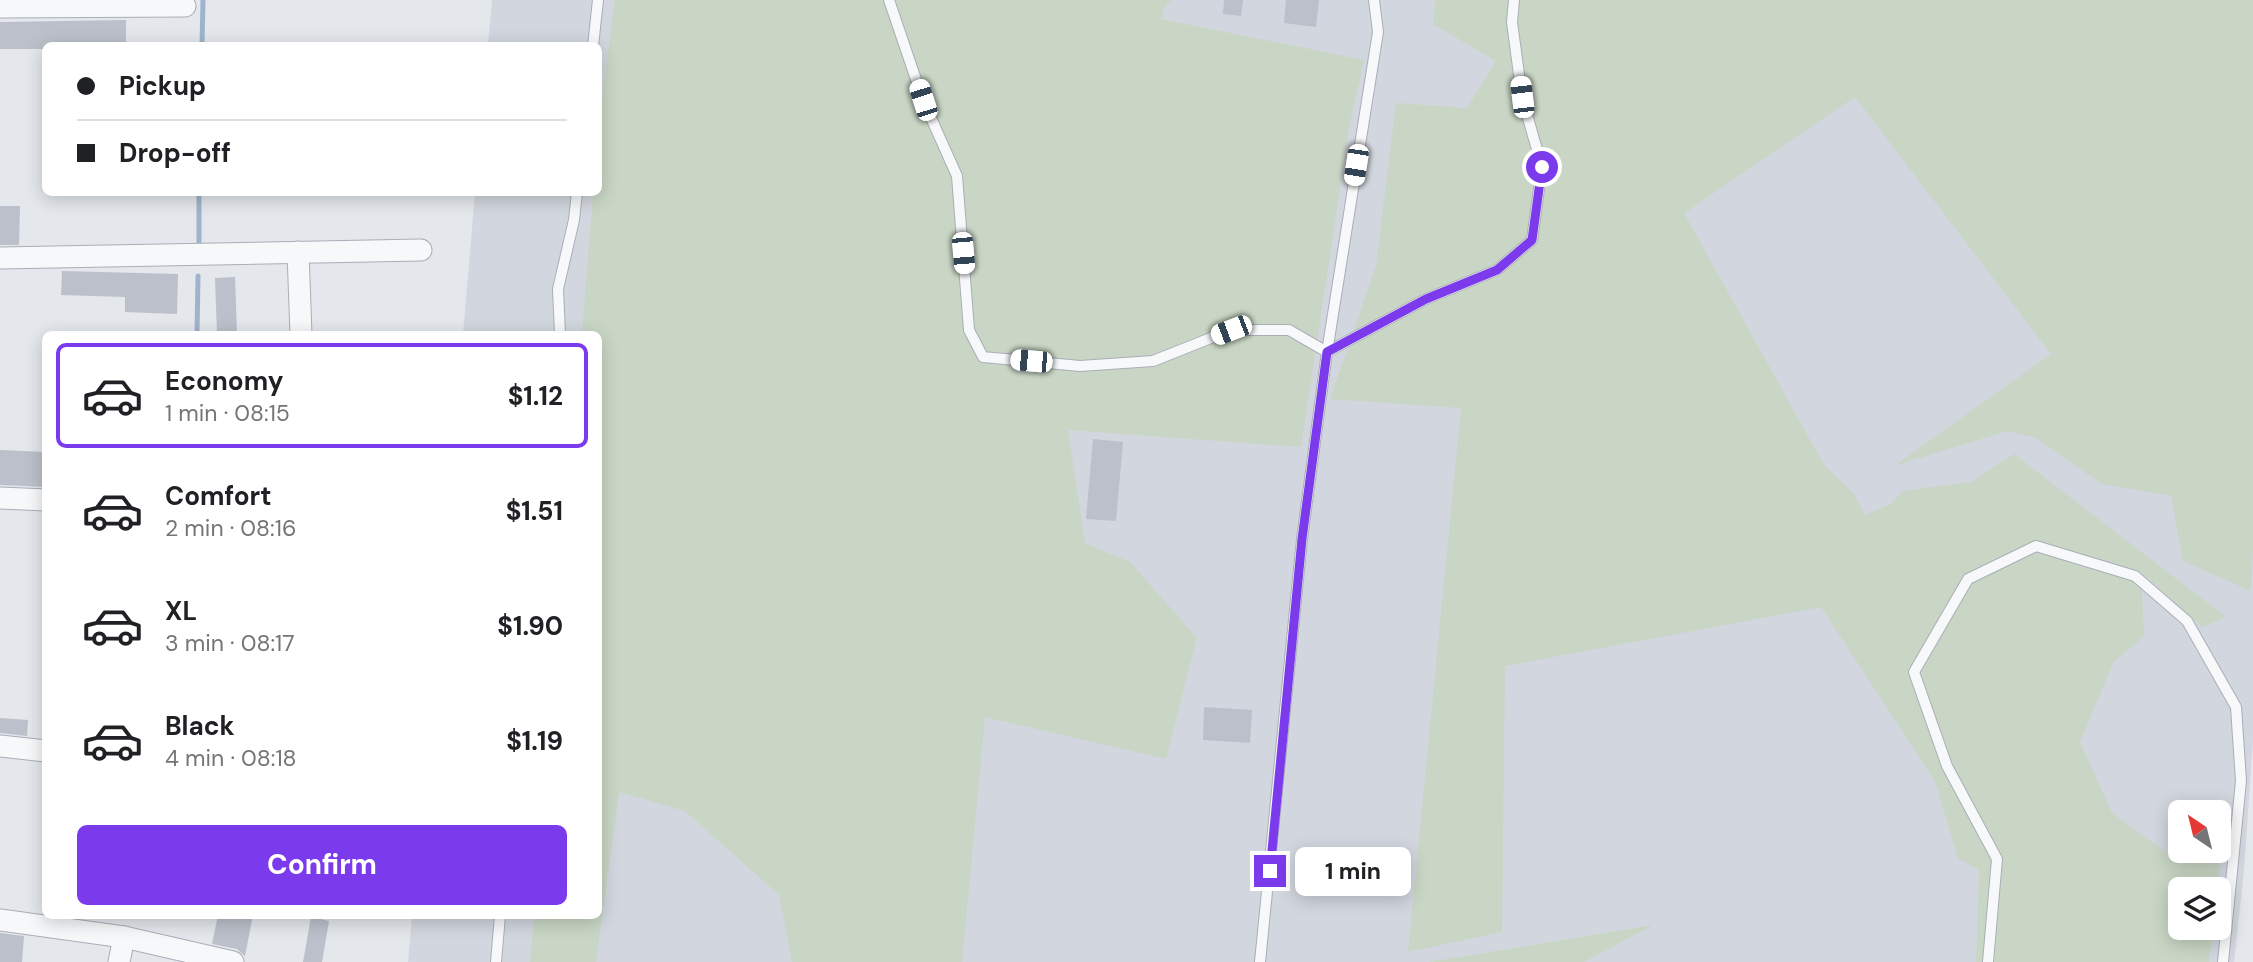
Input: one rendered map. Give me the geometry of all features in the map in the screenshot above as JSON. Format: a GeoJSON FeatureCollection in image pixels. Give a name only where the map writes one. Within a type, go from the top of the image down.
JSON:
{"type":"FeatureCollection","features":[{"type":"Feature","properties":{"kind":"street"},"geometry":{"type":"LineString","coordinates":[[0,7],[185,6]]}},
{"type":"Feature","properties":{"kind":"street"},"geometry":{"type":"LineString","coordinates":[[0,258],[421,250]]}},
{"type":"Feature","properties":{"kind":"street"},"geometry":{"type":"LineString","coordinates":[[298,252],[301,331]]}},
{"type":"Feature","properties":{"kind":"street"},"geometry":{"type":"LineString","coordinates":[[0,498],[42,500]]}},
{"type":"Feature","properties":{"kind":"street"},"geometry":{"type":"LineString","coordinates":[[0,746],[42,751]]}},
{"type":"Feature","properties":{"kind":"street"},"geometry":{"type":"LineString","coordinates":[[0,920],[124,937],[233,962]]}},
{"type":"Feature","properties":{"kind":"street"},"geometry":{"type":"LineString","coordinates":[[119,962],[124,937]]}},
{"type":"Feature","properties":{"kind":"lane"},"geometry":{"type":"LineString","coordinates":[[593,42],[598,0]]}},
{"type":"Feature","properties":{"kind":"lane"},"geometry":{"type":"LineString","coordinates":[[889,0],[923,100],[957,176],[969,330],[983,357],[1080,366],[1153,361],[1231,330],[1289,330],[1327,352]]}},
{"type":"Feature","properties":{"kind":"lane"},"geometry":{"type":"LineString","coordinates":[[1260,962],[1302,539],[1327,352],[1378,32],[1374,0]]}},
{"type":"Feature","properties":{"kind":"lane"},"geometry":{"type":"LineString","coordinates":[[1327,352],[1426,299],[1497,270],[1532,240],[1542,167],[1522,97],[1512,22],[1514,0]]}},
{"type":"Feature","properties":{"kind":"lane"},"geometry":{"type":"LineString","coordinates":[[560,331],[558,289],[574,220],[577,196]]}},
{"type":"Feature","properties":{"kind":"lane"},"geometry":{"type":"LineString","coordinates":[[1988,962],[1997,859],[1947,766],[1914,672],[1968,579],[2036,546],[2135,576],[2187,621],[2236,707],[2241,781],[2223,962]]}},
{"type":"Feature","properties":{"kind":"lane"},"geometry":{"type":"LineString","coordinates":[[496,962],[500,919]]}},
{"type":"Feature","properties":{"kind":"shaded area"},"geometry":{"type":"Polygon","coordinates":[[[492,0],[2253,0],[2253,741],[2234,962],[408,962],[412,919],[602,919],[602,331],[463,331],[475,196],[602,196],[602,42],[488,42],[492,0]]]}},
{"type":"Feature","properties":{"kind":"green space"},"geometry":{"type":"Polygon","coordinates":[[[615,0],[1171,0],[1164,8],[1161,19],[1364,60],[1349,128],[1301,447],[1068,430],[1085,543],[1130,562],[1197,638],[1166,759],[985,717],[962,962],[792,962],[779,895],[685,811],[619,792],[602,918],[602,331],[582,331],[593,196],[602,196],[602,98],[615,0]]]}},
{"type":"Feature","properties":{"kind":"green space"},"geometry":{"type":"Polygon","coordinates":[[[1435,0],[2253,0],[2251,591],[2183,561],[2171,496],[2102,484],[2034,437],[2007,431],[1894,466],[2051,354],[1855,97],[1684,213],[1824,465],[1854,494],[1865,515],[1891,504],[1903,491],[1971,482],[2014,454],[2226,617],[2202,627],[2141,572],[2144,636],[2113,663],[2080,742],[2112,813],[2168,853],[2168,863],[2220,863],[2218,877],[2168,877],[2168,940],[2212,940],[2209,962],[1976,962],[1979,870],[1958,858],[1935,781],[1821,607],[1505,666],[1502,932],[1408,952],[1461,408],[1330,399],[1376,266],[1396,103],[1467,108],[1496,61],[1433,24],[1435,0]]]}},
{"type":"Feature","properties":{"kind":"green space"},"geometry":{"type":"Polygon","coordinates":[[[534,919],[602,919],[596,962],[530,962],[534,919]]]}},
{"type":"Feature","properties":{"kind":"green space"},"geometry":{"type":"Polygon","coordinates":[[[1653,925],[1584,962],[1429,962],[1653,925]]]}},
{"type":"Feature","properties":{"kind":"building"},"geometry":{"type":"Polygon","coordinates":[[[1224,0],[1243,0],[1241,16],[1223,14],[1224,0]]]}},
{"type":"Feature","properties":{"kind":"building"},"geometry":{"type":"Polygon","coordinates":[[[1286,0],[1319,0],[1316,27],[1284,23],[1286,0]]]}},
{"type":"Feature","properties":{"kind":"building"},"geometry":{"type":"Polygon","coordinates":[[[126,20],[126,42],[42,42],[42,49],[0,49],[0,22],[126,20]]]}},
{"type":"Feature","properties":{"kind":"building"},"geometry":{"type":"Polygon","coordinates":[[[0,206],[20,206],[19,245],[0,245],[0,206]]]}},
{"type":"Feature","properties":{"kind":"building"},"geometry":{"type":"Polygon","coordinates":[[[62,271],[178,274],[177,314],[125,312],[125,297],[61,295],[62,271]]]}},
{"type":"Feature","properties":{"kind":"building"},"geometry":{"type":"Polygon","coordinates":[[[235,277],[237,331],[217,331],[215,278],[235,277]]]}},
{"type":"Feature","properties":{"kind":"building"},"geometry":{"type":"Polygon","coordinates":[[[1093,439],[1123,442],[1116,521],[1086,519],[1093,439]]]}},
{"type":"Feature","properties":{"kind":"building"},"geometry":{"type":"Polygon","coordinates":[[[0,450],[42,452],[42,487],[0,485],[0,450]]]}},
{"type":"Feature","properties":{"kind":"building"},"geometry":{"type":"Polygon","coordinates":[[[1204,707],[1252,710],[1250,743],[1203,740],[1204,707]]]}},
{"type":"Feature","properties":{"kind":"building"},"geometry":{"type":"Polygon","coordinates":[[[0,718],[28,720],[27,736],[0,733],[0,718]]]}},
{"type":"Feature","properties":{"kind":"building"},"geometry":{"type":"Polygon","coordinates":[[[217,919],[252,919],[245,956],[237,949],[212,944],[217,919]]]}},
{"type":"Feature","properties":{"kind":"building"},"geometry":{"type":"Polygon","coordinates":[[[311,919],[329,921],[322,962],[303,962],[311,919]]]}},
{"type":"Feature","properties":{"kind":"building"},"geometry":{"type":"Polygon","coordinates":[[[0,933],[24,936],[22,962],[0,962],[0,933]]]}},
{"type":"Feature","properties":{"kind":"waterway"},"geometry":{"type":"LineString","coordinates":[[202,42],[203,0]]}},
{"type":"Feature","properties":{"kind":"waterway"},"geometry":{"type":"LineString","coordinates":[[199,196],[199,243]]}},
{"type":"Feature","properties":{"kind":"waterway"},"geometry":{"type":"LineString","coordinates":[[197,331],[198,276]]}},
{"type":"Feature","properties":{"kind":"route"},"geometry":{"type":"LineString","coordinates":[[1270,871],[1302,539],[1327,352],[1426,299],[1497,270],[1532,240],[1542,167]]}}]}
